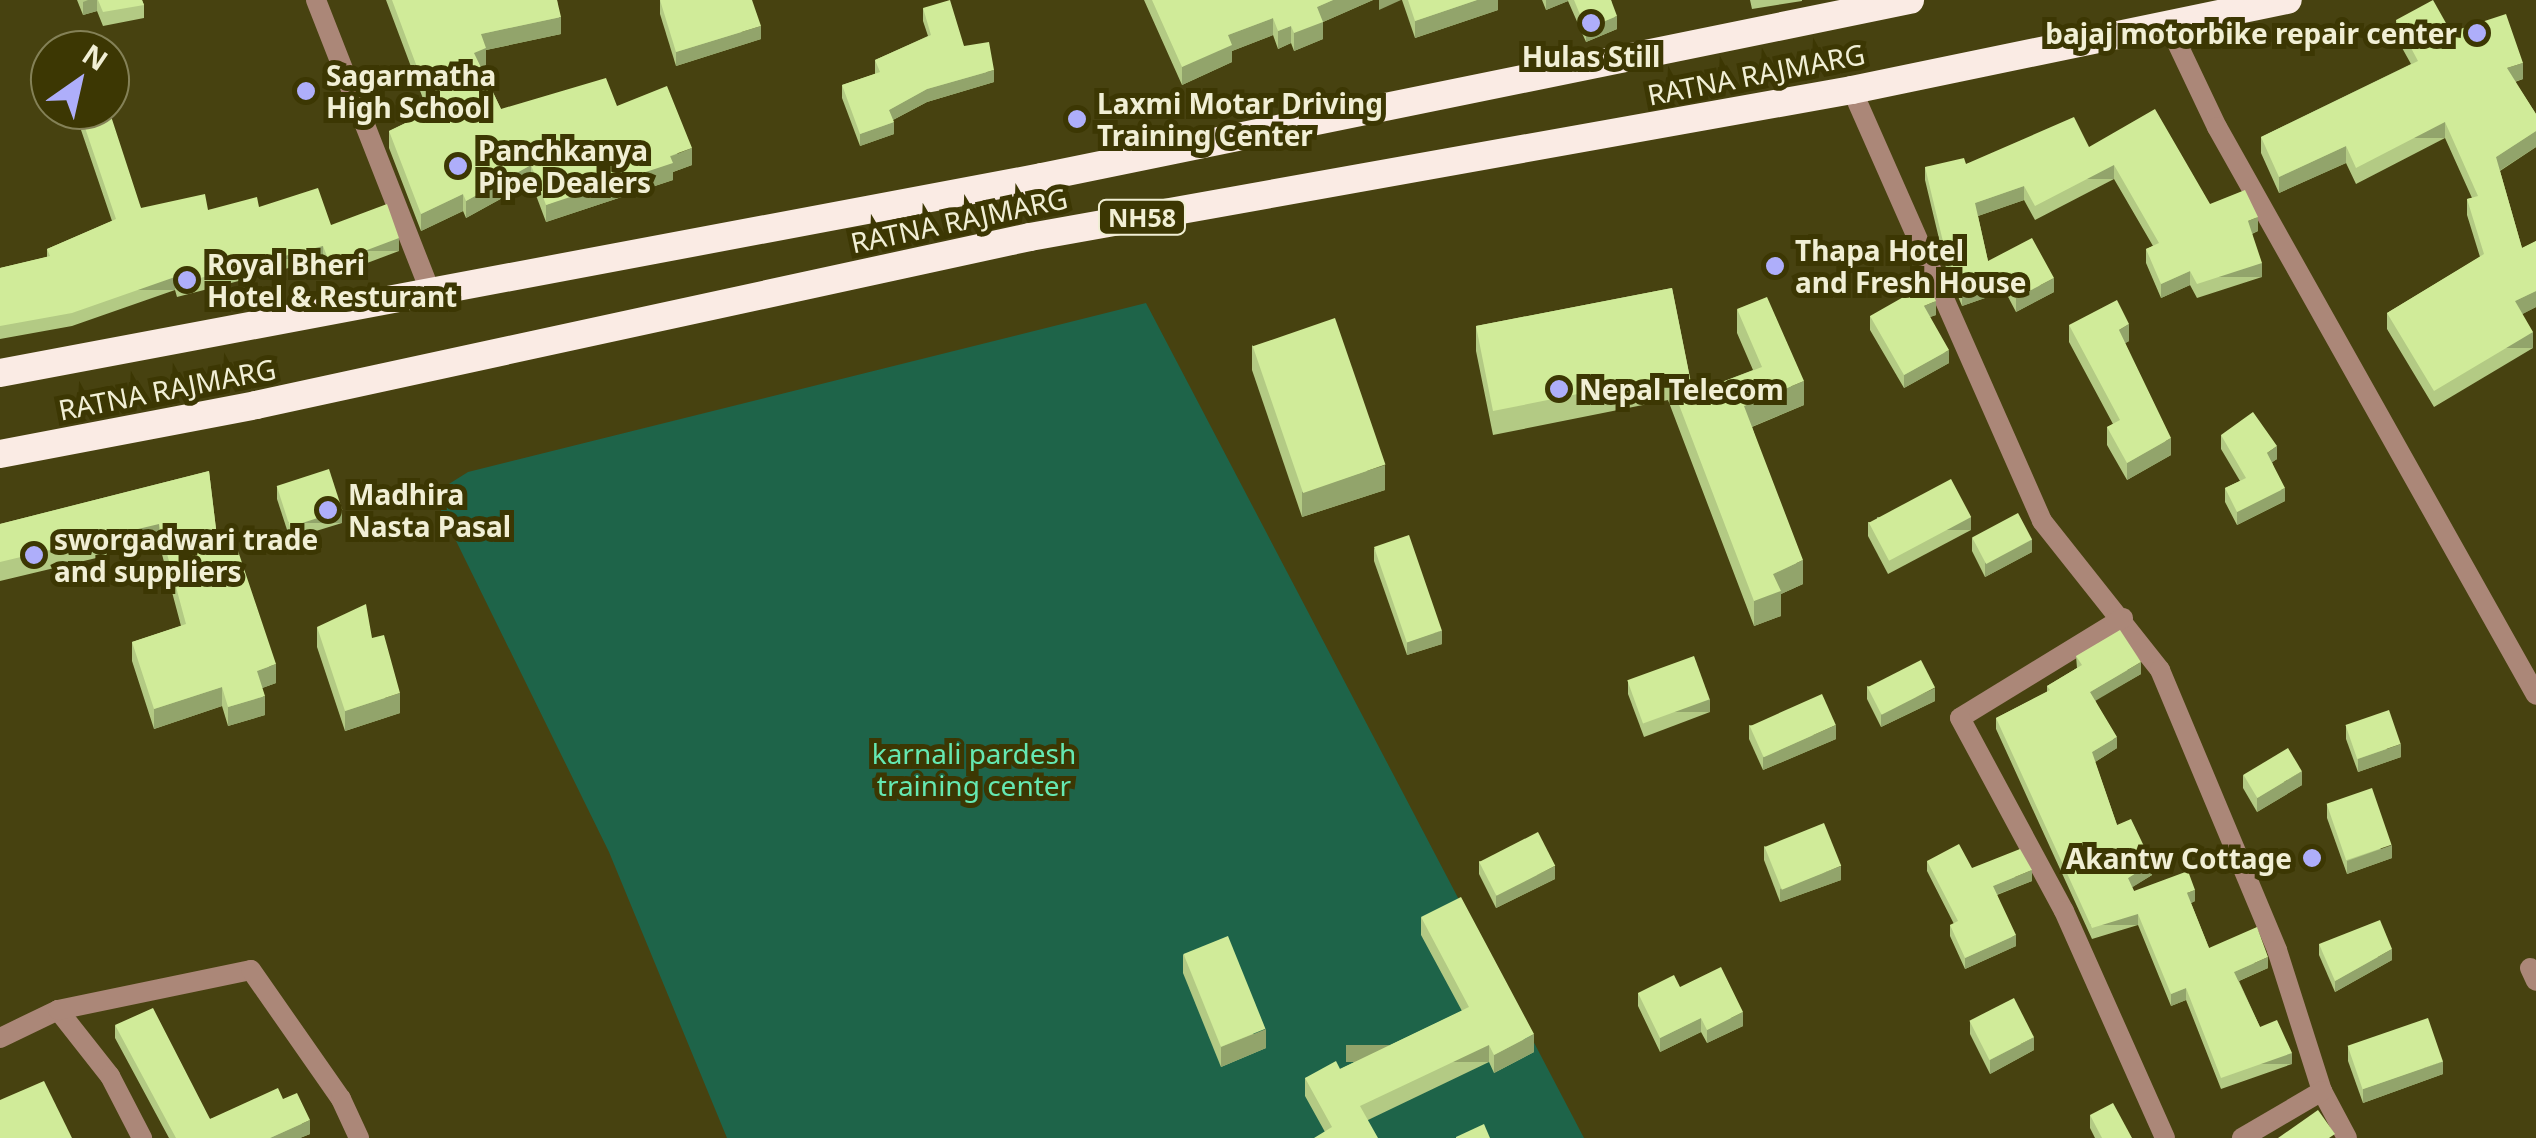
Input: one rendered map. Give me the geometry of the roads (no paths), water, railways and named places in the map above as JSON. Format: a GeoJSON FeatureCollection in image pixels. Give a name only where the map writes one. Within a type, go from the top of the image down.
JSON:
{"type":"FeatureCollection","features":[{"type":"Feature","properties":{"kind":"highway","name":"RATNA RAJMARG"},"geometry":{"type":"LineString","coordinates":[[0,372],[1042,177],[1859,5],[1910,0]]}},
{"type":"Feature","properties":{"kind":"highway","name":"RATNA RAJMARG"},"geometry":{"type":"LineString","coordinates":[[0,454],[1030,237],[1852,90],[2288,0]]}},
{"type":"Feature","properties":{"kind":"street"},"geometry":{"type":"LineString","coordinates":[[316,0],[430,291]]}},
{"type":"Feature","properties":{"kind":"street"},"geometry":{"type":"LineString","coordinates":[[2169,26],[2227,144],[2536,695]]}},
{"type":"Feature","properties":{"kind":"street"},"geometry":{"type":"LineString","coordinates":[[1852,90],[2042,521],[2124,618],[2168,688],[2277,950],[2322,1090],[2346,1138]]}},
{"type":"Feature","properties":{"kind":"street"},"geometry":{"type":"LineString","coordinates":[[2124,618],[1960,718],[2064,911],[2165,1138]]}},
{"type":"Feature","properties":{"kind":"street"},"geometry":{"type":"LineString","coordinates":[[0,1038],[58,1010],[251,970],[341,1099],[359,1138]]}},
{"type":"Feature","properties":{"kind":"street"},"geometry":{"type":"LineString","coordinates":[[58,1010],[110,1076],[142,1138]]}},
{"type":"Feature","properties":{"kind":"street"},"geometry":{"type":"LineString","coordinates":[[2242,1138],[2322,1090]]}},
{"type":"Feature","properties":{"kind":"place","name":"Hulas Still"},"geometry":{"type":"Point","coordinates":[1591,23]}},
{"type":"Feature","properties":{"kind":"place","name":"bajaj motorbike repair center"},"geometry":{"type":"Point","coordinates":[2477,33]}},
{"type":"Feature","properties":{"kind":"place","name":"Sagarmatha High School"},"geometry":{"type":"Point","coordinates":[306,91]}},
{"type":"Feature","properties":{"kind":"place","name":"Laxmi Motar Driving Training Center"},"geometry":{"type":"Point","coordinates":[1077,119]}},
{"type":"Feature","properties":{"kind":"place","name":"Panchkanya Pipe Dealers"},"geometry":{"type":"Point","coordinates":[458,166]}},
{"type":"Feature","properties":{"kind":"place","name":"Thapa Hotel and Fresh House"},"geometry":{"type":"Point","coordinates":[1775,266]}},
{"type":"Feature","properties":{"kind":"place","name":"Royal Bheri Hotel & Resturant"},"geometry":{"type":"Point","coordinates":[187,280]}},
{"type":"Feature","properties":{"kind":"place","name":"Nepal Telecom"},"geometry":{"type":"Point","coordinates":[1559,389]}},
{"type":"Feature","properties":{"kind":"place","name":"Madhira Nasta Pasal"},"geometry":{"type":"Point","coordinates":[328,510]}},
{"type":"Feature","properties":{"kind":"place","name":"sworgadwari trade and suppliers"},"geometry":{"type":"Point","coordinates":[34,555]}},
{"type":"Feature","properties":{"kind":"place","name":"Akantw Cottage"},"geometry":{"type":"Point","coordinates":[2312,858]}},
{"type":"Feature","properties":{"kind":"park label","name":"karnali pardesh training center"},"geometry":{"type":"Point","coordinates":[974,769]}}]}
